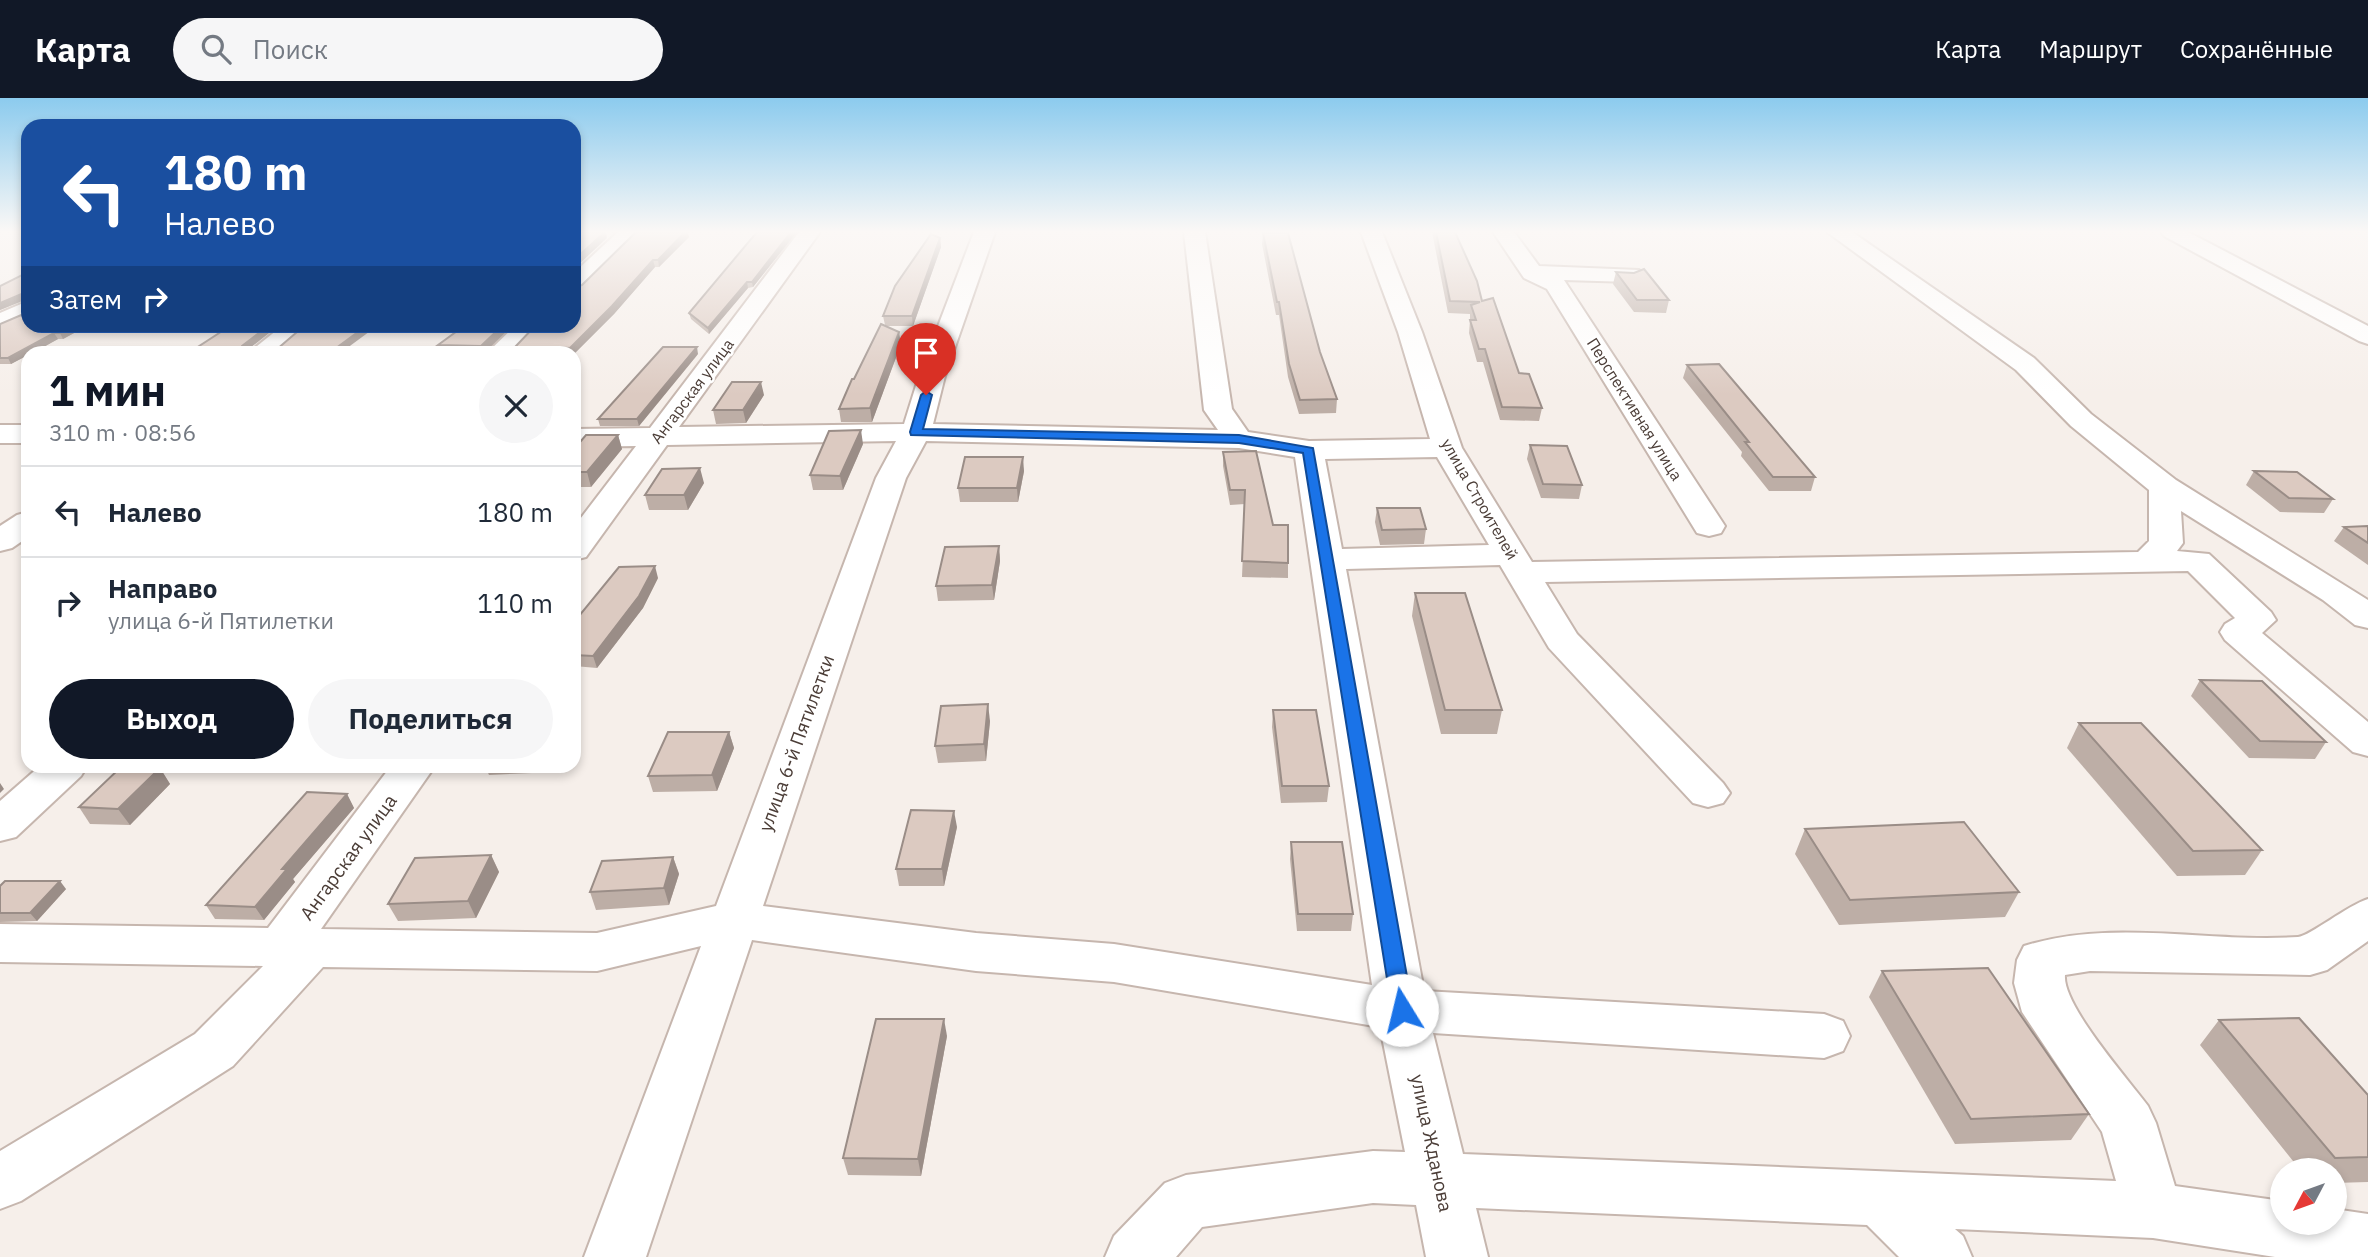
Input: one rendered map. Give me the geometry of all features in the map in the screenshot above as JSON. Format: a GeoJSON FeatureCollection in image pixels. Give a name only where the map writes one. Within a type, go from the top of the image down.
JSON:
{"type":"FeatureCollection","features":[{"type":"Feature","properties":{"kind":"street","name":"Ангарская улица"},"geometry":{"type":"LineString","coordinates":[[581,540],[770,286]]}},
{"type":"Feature","properties":{"kind":"street","name":"улица 6-й Пятилетки"},"geometry":{"type":"LineString","coordinates":[[615,1257],[891,478],[916,432],[932,376],[965,286]]}},
{"type":"Feature","properties":{"kind":"street"},"geometry":{"type":"LineString","coordinates":[[1201,286],[1218,410],[1239,439]]}},
{"type":"Feature","properties":{"kind":"street","name":"улица Строителей"},"geometry":{"type":"LineString","coordinates":[[1392,286],[1410,332],[1447,448],[1562,640],[1708,793]]}},
{"type":"Feature","properties":{"kind":"street","name":"Перспективная улица"},"geometry":{"type":"LineString","coordinates":[[1556,286],[1601,351],[1709,526]]}},
{"type":"Feature","properties":{"kind":"street"},"geometry":{"type":"LineString","coordinates":[[1914,286],[2025,364],[2081,420],[2165,486],[2335,593],[2368,617]]}},
{"type":"Feature","properties":{"kind":"street"},"geometry":{"type":"LineString","coordinates":[[2274,286],[2368,335]]}},
{"type":"Feature","properties":{"kind":"street"},"geometry":{"type":"LineString","coordinates":[[0,322],[21,312]]}},
{"type":"Feature","properties":{"kind":"street"},"geometry":{"type":"LineString","coordinates":[[271,346],[288,333]]}},
{"type":"Feature","properties":{"kind":"street"},"geometry":{"type":"LineString","coordinates":[[508,346],[522,333]]}},
{"type":"Feature","properties":{"kind":"street"},"geometry":{"type":"LineString","coordinates":[[581,438],[916,432],[1239,439],[1309,450],[1447,448]]}},
{"type":"Feature","properties":{"kind":"street"},"geometry":{"type":"LineString","coordinates":[[0,434],[21,434]]}},
{"type":"Feature","properties":{"kind":"street","name":"улица Жданова"},"geometry":{"type":"LineString","coordinates":[[1309,450],[1402,1010],[1457,1257]]}},
{"type":"Feature","properties":{"kind":"street"},"geometry":{"type":"LineString","coordinates":[[2147,562],[2166,543],[2165,486]]}},
{"type":"Feature","properties":{"kind":"street"},"geometry":{"type":"LineString","coordinates":[[0,541],[21,527]]}},
{"type":"Feature","properties":{"kind":"street"},"geometry":{"type":"LineString","coordinates":[[1326,559],[1516,564],[2197,561],[2258,620],[2238,632],[2368,743]]}},
{"type":"Feature","properties":{"kind":"street"},"geometry":{"type":"LineString","coordinates":[[0,826],[58,773]]}},
{"type":"Feature","properties":{"kind":"street","name":"Ангарская улица"},"geometry":{"type":"LineString","coordinates":[[0,1182],[214,1050],[296,947],[409,773]]}},
{"type":"Feature","properties":{"kind":"street"},"geometry":{"type":"LineString","coordinates":[[2154,1210],[2128,1123],[2048,1012],[2039,984],[2042,960],[2090,952],[2310,956],[2368,917]]}},
{"type":"Feature","properties":{"kind":"street"},"geometry":{"type":"LineString","coordinates":[[0,943],[597,952],[734,920],[976,952],[1114,963],[1402,1010],[1824,1036]]}},
{"type":"Feature","properties":{"kind":"street"},"geometry":{"type":"LineString","coordinates":[[1136,1257],[1185,1202],[1373,1177],[2154,1210],[2368,1243]]}},
{"type":"Feature","properties":{"kind":"street"},"geometry":{"type":"LineString","coordinates":[[1881,1199],[1941,1257]]}},
{"type":"Feature","properties":{"kind":"building"},"geometry":{"type":"Polygon","coordinates":[[[0,286],[21,286],[21,294],[0,303],[0,286]]]}},
{"type":"Feature","properties":{"kind":"building"},"geometry":{"type":"Polygon","coordinates":[[[581,286],[630,286],[572,346],[516,346],[528,333],[581,333],[581,286]]]}},
{"type":"Feature","properties":{"kind":"building"},"geometry":{"type":"Polygon","coordinates":[[[712,286],[744,286],[708,328],[689,313],[712,286]]]}},
{"type":"Feature","properties":{"kind":"building"},"geometry":{"type":"Polygon","coordinates":[[[895,286],[923,286],[912,316],[883,316],[895,286]]]}},
{"type":"Feature","properties":{"kind":"building"},"geometry":{"type":"Polygon","coordinates":[[[1274,286],[1302,286],[1320,352],[1337,399],[1300,400],[1289,364],[1274,286]]]}},
{"type":"Feature","properties":{"kind":"building"},"geometry":{"type":"Polygon","coordinates":[[[1447,286],[1478,286],[1482,301],[1493,298],[1519,373],[1529,374],[1542,408],[1502,407],[1485,349],[1479,349],[1470,320],[1476,320],[1471,305],[1480,302],[1450,301],[1447,286]]]}},
{"type":"Feature","properties":{"kind":"building"},"geometry":{"type":"Polygon","coordinates":[[[1627,286],[1658,286],[1669,300],[1637,300],[1627,286]]]}},
{"type":"Feature","properties":{"kind":"building"},"geometry":{"type":"Polygon","coordinates":[[[21,315],[21,333],[54,333],[30,346],[21,346],[21,351],[8,358],[0,358],[0,324],[21,315]]]}},
{"type":"Feature","properties":{"kind":"building"},"geometry":{"type":"Polygon","coordinates":[[[881,324],[899,332],[870,408],[839,409],[852,379],[881,324]]]}},
{"type":"Feature","properties":{"kind":"building"},"geometry":{"type":"Polygon","coordinates":[[[219,333],[259,333],[242,346],[199,346],[219,333]]]}},
{"type":"Feature","properties":{"kind":"building"},"geometry":{"type":"Polygon","coordinates":[[[296,333],[356,333],[339,346],[281,346],[296,333]]]}},
{"type":"Feature","properties":{"kind":"building"},"geometry":{"type":"Polygon","coordinates":[[[454,333],[495,333],[481,346],[438,345],[454,333]]]}},
{"type":"Feature","properties":{"kind":"building"},"geometry":{"type":"Polygon","coordinates":[[[663,347],[697,347],[637,419],[598,419],[663,347]]]}},
{"type":"Feature","properties":{"kind":"building"},"geometry":{"type":"Polygon","coordinates":[[[1719,364],[1815,477],[1773,477],[1745,442],[1749,442],[1687,365],[1719,364]]]}},
{"type":"Feature","properties":{"kind":"building"},"geometry":{"type":"Polygon","coordinates":[[[732,382],[761,382],[743,410],[713,410],[732,382]]]}},
{"type":"Feature","properties":{"kind":"building"},"geometry":{"type":"Polygon","coordinates":[[[861,430],[840,476],[810,475],[829,431],[861,430]]]}},
{"type":"Feature","properties":{"kind":"building"},"geometry":{"type":"Polygon","coordinates":[[[586,435],[618,435],[587,472],[581,472],[581,441],[586,435]]]}},
{"type":"Feature","properties":{"kind":"building"},"geometry":{"type":"Polygon","coordinates":[[[1530,445],[1567,446],[1582,485],[1543,484],[1530,445]]]}},
{"type":"Feature","properties":{"kind":"building"},"geometry":{"type":"Polygon","coordinates":[[[1256,451],[1273,525],[1288,525],[1288,563],[1242,561],[1245,490],[1230,490],[1223,452],[1256,451]]]}},
{"type":"Feature","properties":{"kind":"building"},"geometry":{"type":"Polygon","coordinates":[[[965,457],[1023,457],[1017,488],[958,488],[965,457]]]}},
{"type":"Feature","properties":{"kind":"building"},"geometry":{"type":"Polygon","coordinates":[[[700,468],[684,495],[645,495],[662,469],[700,468]]]}},
{"type":"Feature","properties":{"kind":"building"},"geometry":{"type":"Polygon","coordinates":[[[2254,471],[2297,472],[2333,499],[2289,498],[2254,471]]]}},
{"type":"Feature","properties":{"kind":"building"},"geometry":{"type":"Polygon","coordinates":[[[1377,508],[1420,508],[1426,529],[1382,530],[1377,508]]]}},
{"type":"Feature","properties":{"kind":"building"},"geometry":{"type":"Polygon","coordinates":[[[2368,526],[2368,543],[2344,527],[2368,526]]]}},
{"type":"Feature","properties":{"kind":"building"},"geometry":{"type":"Polygon","coordinates":[[[999,546],[992,585],[936,586],[945,547],[999,546]]]}},
{"type":"Feature","properties":{"kind":"building"},"geometry":{"type":"Polygon","coordinates":[[[655,566],[639,596],[593,656],[581,655],[581,613],[619,567],[655,566]]]}},
{"type":"Feature","properties":{"kind":"building"},"geometry":{"type":"Polygon","coordinates":[[[1415,593],[1465,593],[1502,710],[1445,710],[1415,593]]]}},
{"type":"Feature","properties":{"kind":"building"},"geometry":{"type":"Polygon","coordinates":[[[2200,680],[2262,681],[2326,742],[2260,741],[2200,680]]]}},
{"type":"Feature","properties":{"kind":"building"},"geometry":{"type":"Polygon","coordinates":[[[988,704],[984,744],[935,746],[941,706],[988,704]]]}},
{"type":"Feature","properties":{"kind":"building"},"geometry":{"type":"Polygon","coordinates":[[[1273,710],[1316,710],[1329,786],[1282,786],[1273,710]]]}},
{"type":"Feature","properties":{"kind":"building"},"geometry":{"type":"Polygon","coordinates":[[[2079,723],[2141,723],[2262,850],[2193,851],[2079,723]]]}},
{"type":"Feature","properties":{"kind":"building"},"geometry":{"type":"Polygon","coordinates":[[[668,732],[729,732],[712,775],[648,776],[668,732]]]}},
{"type":"Feature","properties":{"kind":"building"},"geometry":{"type":"Polygon","coordinates":[[[115,773],[155,773],[118,809],[79,807],[115,773]]]}},
{"type":"Feature","properties":{"kind":"building"},"geometry":{"type":"Polygon","coordinates":[[[307,792],[347,794],[282,869],[287,869],[255,907],[206,905],[307,792]]]}},
{"type":"Feature","properties":{"kind":"building"},"geometry":{"type":"Polygon","coordinates":[[[911,810],[954,811],[942,869],[896,869],[911,810]]]}},
{"type":"Feature","properties":{"kind":"building"},"geometry":{"type":"Polygon","coordinates":[[[1964,822],[2019,892],[1850,900],[1805,829],[1964,822]]]}},
{"type":"Feature","properties":{"kind":"building"},"geometry":{"type":"Polygon","coordinates":[[[1291,842],[1342,842],[1353,914],[1298,914],[1291,842]]]}},
{"type":"Feature","properties":{"kind":"building"},"geometry":{"type":"Polygon","coordinates":[[[491,855],[468,901],[388,904],[415,858],[491,855]]]}},
{"type":"Feature","properties":{"kind":"building"},"geometry":{"type":"Polygon","coordinates":[[[673,857],[664,888],[590,892],[602,861],[673,857]]]}},
{"type":"Feature","properties":{"kind":"building"},"geometry":{"type":"Polygon","coordinates":[[[5,881],[60,881],[30,913],[0,913],[0,886],[5,881]]]}},
{"type":"Feature","properties":{"kind":"building"},"geometry":{"type":"Polygon","coordinates":[[[1988,968],[2089,1114],[1971,1119],[1882,971],[1988,968]]]}},
{"type":"Feature","properties":{"kind":"building"},"geometry":{"type":"Polygon","coordinates":[[[2299,1018],[2368,1095],[2368,1157],[2335,1158],[2219,1020],[2299,1018]]]}},
{"type":"Feature","properties":{"kind":"building"},"geometry":{"type":"Polygon","coordinates":[[[876,1019],[944,1019],[918,1159],[843,1158],[876,1019]]]}},
{"type":"Feature","properties":{"kind":"route"},"geometry":{"type":"LineString","coordinates":[[926,395],[916,432],[1239,439],[1309,450],[1402,1010]]}}]}
